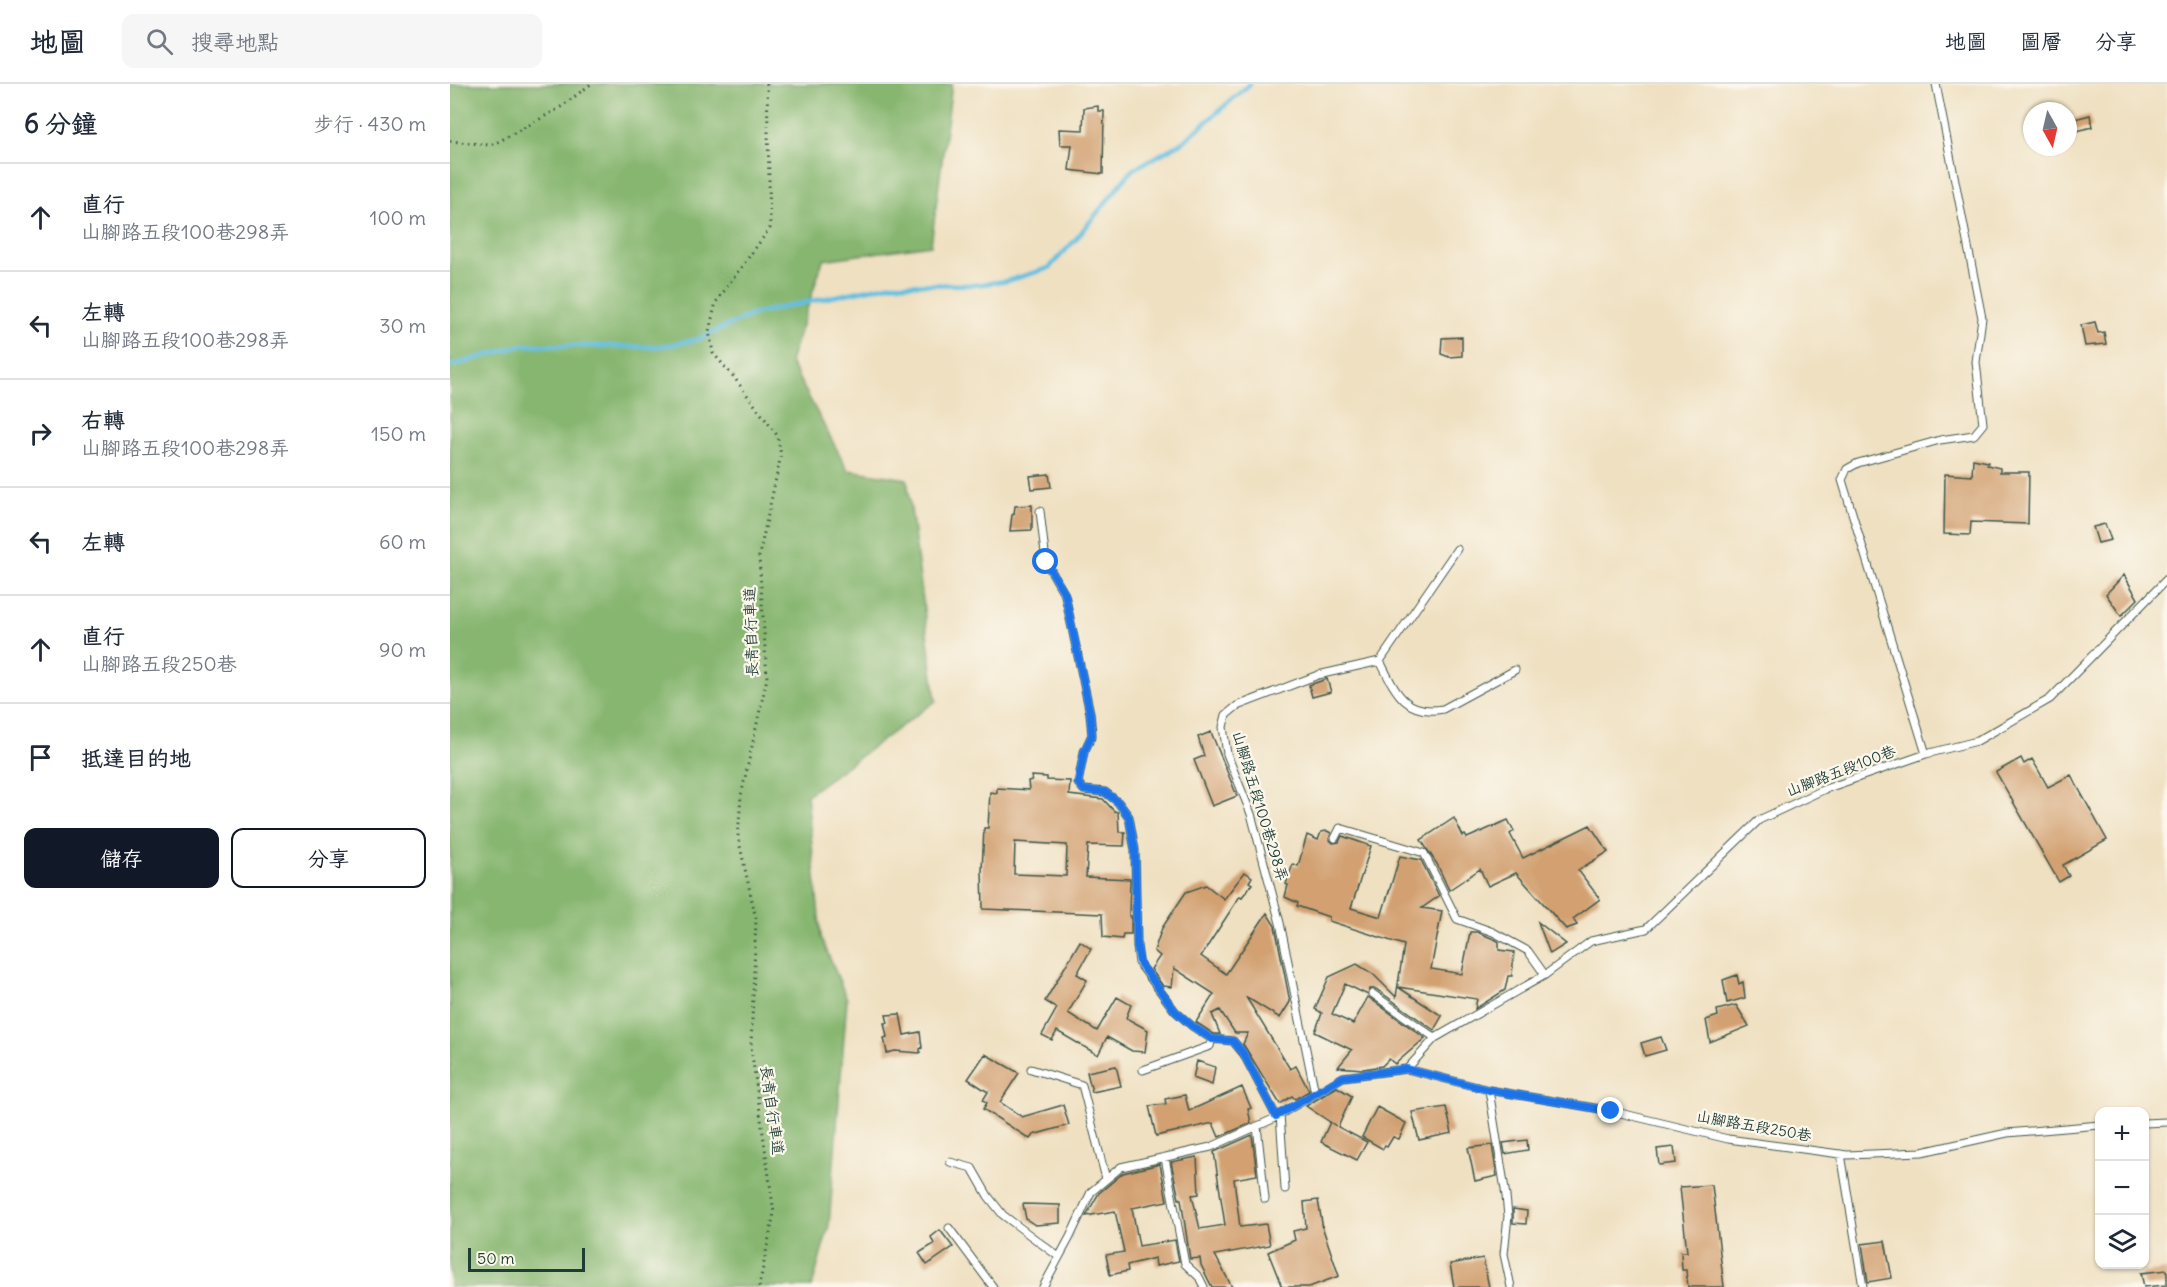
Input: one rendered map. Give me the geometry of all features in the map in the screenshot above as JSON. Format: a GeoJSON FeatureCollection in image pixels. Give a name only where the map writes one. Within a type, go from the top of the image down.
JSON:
{"type":"FeatureCollection","features":[{"type":"Feature","properties":{"kind":"lane"},"geometry":{"type":"LineString","coordinates":[[1926,754],[1842,480],[1846,469],[1858,464],[1940,440],[1974,435],[1983,424],[1976,362],[1982,318],[1935,84]]}},
{"type":"Feature","properties":{"kind":"lane"},"geometry":{"type":"LineString","coordinates":[[1040,511],[1046,562],[1065,594],[1090,713],[1092,735],[1084,752],[1078,783],[1084,790],[1105,792],[1118,802],[1129,817],[1135,850],[1137,946],[1140,963],[1175,1011],[1212,1039],[1233,1041],[1243,1053],[1278,1115],[1285,1189]]}},
{"type":"Feature","properties":{"kind":"lane"},"geometry":{"type":"LineString","coordinates":[[1457,549],[1380,661],[1395,693],[1418,710],[1443,709],[1515,670]]}},
{"type":"Feature","properties":{"kind":"lane","name":"山腳路五段100巷"},"geometry":{"type":"LineString","coordinates":[[1407,1069],[1435,1038],[1545,975],[1590,941],[1646,929],[1759,820],[1825,789],[1926,754],[1977,741],[2050,699],[2167,579]]}},
{"type":"Feature","properties":{"kind":"lane","name":"山腳路五段100巷298弄"},"geometry":{"type":"LineString","coordinates":[[1315,1093],[1280,923],[1251,814],[1227,754],[1222,727],[1226,715],[1237,706],[1318,675],[1380,661]]}},
{"type":"Feature","properties":{"kind":"lane"},"geometry":{"type":"LineString","coordinates":[[1335,838],[1340,828],[1424,853],[1457,919],[1493,932],[1528,951],[1545,975]]}},
{"type":"Feature","properties":{"kind":"lane"},"geometry":{"type":"LineString","coordinates":[[1372,994],[1435,1038]]}},
{"type":"Feature","properties":{"kind":"lane"},"geometry":{"type":"LineString","coordinates":[[1143,1070],[1210,1046],[1212,1039]]}},
{"type":"Feature","properties":{"kind":"lane"},"geometry":{"type":"LineString","coordinates":[[1031,1069],[1082,1085],[1106,1179]]}},
{"type":"Feature","properties":{"kind":"lane"},"geometry":{"type":"LineString","coordinates":[[1042,1287],[1090,1192],[1121,1167],[1210,1147],[1278,1115],[1343,1077],[1407,1069]]}},
{"type":"Feature","properties":{"kind":"lane","name":"山腳路五段250巷"},"geometry":{"type":"LineString","coordinates":[[1407,1069],[1489,1090],[1611,1111],[1728,1138],[1841,1154],[1922,1152],[2007,1133],[2095,1125]]}},
{"type":"Feature","properties":{"kind":"lane"},"geometry":{"type":"LineString","coordinates":[[1489,1090],[1506,1196],[1508,1216],[1504,1254],[1511,1287]]}},
{"type":"Feature","properties":{"kind":"lane"},"geometry":{"type":"LineString","coordinates":[[2149,1123],[2167,1122]]}},
{"type":"Feature","properties":{"kind":"lane"},"geometry":{"type":"LineString","coordinates":[[1257,1126],[1264,1199]]}},
{"type":"Feature","properties":{"kind":"lane"},"geometry":{"type":"LineString","coordinates":[[1841,1154],[1863,1287]]}},
{"type":"Feature","properties":{"kind":"lane"},"geometry":{"type":"LineString","coordinates":[[1165,1158],[1185,1264],[1199,1277],[1204,1287]]}},
{"type":"Feature","properties":{"kind":"lane"},"geometry":{"type":"LineString","coordinates":[[950,1162],[972,1168],[988,1196],[1003,1215],[1059,1257]]}},
{"type":"Feature","properties":{"kind":"lane"},"geometry":{"type":"LineString","coordinates":[[949,1228],[993,1287]]}},
{"type":"Feature","properties":{"kind":"path"},"geometry":{"type":"LineString","coordinates":[[450,141],[489,145],[496,143],[558,108],[591,84]]}},
{"type":"Feature","properties":{"kind":"path","name":"長青自行車道"},"geometry":{"type":"LineString","coordinates":[[759,1287],[774,1213],[751,1047],[756,919],[738,837],[741,796],[766,678],[759,556],[781,455],[777,435],[733,376],[712,353],[709,331],[716,302],[770,228],[767,84]]}},
{"type":"Feature","properties":{"kind":"green space"},"geometry":{"type":"Polygon","coordinates":[[[450,84],[952,84],[931,245],[823,260],[790,362],[848,470],[907,479],[936,701],[807,795],[821,937],[847,999],[829,1225],[812,1287],[450,1287],[450,84]]]}},
{"type":"Feature","properties":{"kind":"building"},"geometry":{"type":"Polygon","coordinates":[[[1098,106],[1098,111],[1104,111],[1103,174],[1069,170],[1072,145],[1060,145],[1059,129],[1083,130],[1084,108],[1098,106]]]}},
{"type":"Feature","properties":{"kind":"building"},"geometry":{"type":"Polygon","coordinates":[[[2090,115],[2092,127],[2077,131],[2077,118],[2090,115]]]}},
{"type":"Feature","properties":{"kind":"building"},"geometry":{"type":"Polygon","coordinates":[[[2095,322],[2098,333],[2104,332],[2106,344],[2085,346],[2081,325],[2095,322]]]}},
{"type":"Feature","properties":{"kind":"building"},"geometry":{"type":"Polygon","coordinates":[[[1462,337],[1462,356],[1449,357],[1441,354],[1442,338],[1462,337]]]}},
{"type":"Feature","properties":{"kind":"building"},"geometry":{"type":"Polygon","coordinates":[[[1973,459],[1988,462],[1987,465],[2000,468],[2000,472],[2029,472],[2028,524],[1971,522],[1970,535],[1944,534],[1945,474],[1972,476],[1973,459]]]}},
{"type":"Feature","properties":{"kind":"building"},"geometry":{"type":"Polygon","coordinates":[[[1049,474],[1051,487],[1032,489],[1030,476],[1049,474]]]}},
{"type":"Feature","properties":{"kind":"building"},"geometry":{"type":"Polygon","coordinates":[[[1032,505],[1032,530],[1010,531],[1015,506],[1032,505]]]}},
{"type":"Feature","properties":{"kind":"building"},"geometry":{"type":"Polygon","coordinates":[[[2105,524],[2111,540],[2098,543],[2093,527],[2105,524]]]}},
{"type":"Feature","properties":{"kind":"building"},"geometry":{"type":"Polygon","coordinates":[[[2124,575],[2138,599],[2121,616],[2106,594],[2124,575]]]}},
{"type":"Feature","properties":{"kind":"building"},"geometry":{"type":"Polygon","coordinates":[[[1327,679],[1331,692],[1312,697],[1309,685],[1327,679]]]}},
{"type":"Feature","properties":{"kind":"building"},"geometry":{"type":"Polygon","coordinates":[[[1211,732],[1237,796],[1212,806],[1194,760],[1204,756],[1198,737],[1211,732]]]}},
{"type":"Feature","properties":{"kind":"building"},"geometry":{"type":"Polygon","coordinates":[[[2021,758],[2024,764],[2032,759],[2048,787],[2071,775],[2107,840],[2063,865],[2069,876],[2059,882],[1996,772],[2021,758]]]}},
{"type":"Feature","properties":{"kind":"building"},"geometry":{"type":"Polygon","coordinates":[[[1031,776],[1047,777],[1047,780],[1070,781],[1069,795],[1103,799],[1114,811],[1118,812],[1119,832],[1125,832],[1124,846],[1088,845],[1086,877],[1130,879],[1131,934],[1123,934],[1122,939],[1103,937],[1102,914],[983,909],[984,828],[988,828],[990,792],[997,793],[997,788],[1029,790],[1028,781],[1032,780],[1031,776]],[[1015,842],[1014,874],[1066,876],[1067,845],[1015,842]]]}},
{"type":"Feature","properties":{"kind":"building"},"geometry":{"type":"Polygon","coordinates":[[[1454,818],[1463,836],[1467,838],[1508,820],[1514,831],[1510,834],[1523,858],[1590,825],[1608,852],[1578,870],[1600,899],[1573,919],[1577,925],[1566,929],[1516,873],[1488,886],[1480,869],[1449,890],[1437,864],[1421,840],[1454,818]]]}},
{"type":"Feature","properties":{"kind":"building"},"geometry":{"type":"Polygon","coordinates":[[[1321,832],[1331,833],[1329,839],[1333,843],[1339,842],[1342,836],[1371,846],[1351,908],[1381,917],[1400,856],[1421,860],[1439,896],[1422,908],[1442,911],[1431,969],[1462,974],[1470,932],[1477,932],[1496,940],[1499,942],[1499,950],[1514,952],[1512,976],[1508,976],[1505,990],[1475,1009],[1477,999],[1398,987],[1442,1016],[1434,1030],[1376,989],[1370,989],[1368,995],[1345,984],[1332,1014],[1353,1024],[1368,997],[1425,1038],[1395,1064],[1389,1059],[1382,1066],[1363,1069],[1338,1067],[1352,1050],[1315,1032],[1322,1013],[1315,1009],[1329,977],[1357,964],[1373,974],[1396,997],[1404,945],[1329,921],[1329,917],[1297,906],[1298,903],[1285,897],[1288,885],[1286,884],[1293,864],[1298,866],[1307,835],[1318,840],[1321,832]]]}},
{"type":"Feature","properties":{"kind":"building"},"geometry":{"type":"Polygon","coordinates":[[[1245,872],[1252,877],[1249,882],[1252,884],[1242,897],[1240,896],[1201,956],[1226,974],[1267,913],[1275,926],[1290,1002],[1280,1018],[1246,997],[1290,1069],[1296,1066],[1309,1091],[1295,1099],[1292,1096],[1280,1104],[1243,1044],[1248,1033],[1235,1033],[1220,1010],[1212,1014],[1220,1034],[1214,1034],[1196,1022],[1214,994],[1174,968],[1172,987],[1163,986],[1151,969],[1160,956],[1154,951],[1162,928],[1186,892],[1206,885],[1224,899],[1245,872]]]}},
{"type":"Feature","properties":{"kind":"building"},"geometry":{"type":"Polygon","coordinates":[[[1538,922],[1566,944],[1550,954],[1538,922]]]}},
{"type":"Feature","properties":{"kind":"building"},"geometry":{"type":"Polygon","coordinates":[[[1080,941],[1091,949],[1077,974],[1087,980],[1068,1013],[1097,1031],[1117,997],[1131,1005],[1126,1018],[1148,1030],[1145,1052],[1132,1051],[1107,1037],[1098,1055],[1057,1031],[1052,1040],[1042,1035],[1057,1008],[1045,1001],[1080,941]]]}},
{"type":"Feature","properties":{"kind":"building"},"geometry":{"type":"Polygon","coordinates":[[[1737,975],[1739,984],[1743,982],[1745,998],[1727,1003],[1723,980],[1737,975]]]}},
{"type":"Feature","properties":{"kind":"building"},"geometry":{"type":"Polygon","coordinates":[[[1736,1005],[1749,1026],[1710,1042],[1706,1020],[1718,1016],[1717,1010],[1736,1005]]]}},
{"type":"Feature","properties":{"kind":"building"},"geometry":{"type":"Polygon","coordinates":[[[900,1014],[904,1035],[920,1032],[922,1048],[920,1053],[895,1051],[887,1053],[884,1038],[887,1037],[884,1023],[888,1023],[886,1015],[900,1014]]]}},
{"type":"Feature","properties":{"kind":"building"},"geometry":{"type":"Polygon","coordinates":[[[1661,1037],[1666,1050],[1645,1056],[1641,1043],[1661,1037]]]}},
{"type":"Feature","properties":{"kind":"building"},"geometry":{"type":"Polygon","coordinates":[[[985,1054],[1019,1073],[1000,1102],[1022,1117],[1063,1105],[1069,1125],[1033,1135],[1030,1139],[983,1109],[987,1103],[983,1100],[988,1092],[968,1079],[985,1054]]]}},
{"type":"Feature","properties":{"kind":"building"},"geometry":{"type":"Polygon","coordinates":[[[1197,1061],[1215,1067],[1212,1085],[1193,1078],[1197,1061]]]}},
{"type":"Feature","properties":{"kind":"building"},"geometry":{"type":"Polygon","coordinates":[[[1116,1066],[1121,1086],[1092,1092],[1087,1072],[1116,1066]]]}},
{"type":"Feature","properties":{"kind":"building"},"geometry":{"type":"Polygon","coordinates":[[[1242,1087],[1251,1108],[1248,1109],[1251,1123],[1219,1137],[1213,1123],[1156,1136],[1149,1106],[1166,1104],[1165,1099],[1185,1095],[1189,1111],[1242,1087]]]}},
{"type":"Feature","properties":{"kind":"building"},"geometry":{"type":"Polygon","coordinates":[[[1337,1087],[1352,1096],[1338,1127],[1367,1142],[1357,1160],[1321,1142],[1330,1122],[1306,1106],[1337,1087]]]}},
{"type":"Feature","properties":{"kind":"building"},"geometry":{"type":"Polygon","coordinates":[[[1377,1107],[1406,1123],[1399,1139],[1393,1137],[1383,1149],[1362,1137],[1377,1107]]]}},
{"type":"Feature","properties":{"kind":"building"},"geometry":{"type":"Polygon","coordinates":[[[1446,1107],[1452,1133],[1419,1140],[1412,1112],[1446,1107]]]}},
{"type":"Feature","properties":{"kind":"building"},"geometry":{"type":"Polygon","coordinates":[[[1252,1135],[1257,1175],[1234,1179],[1240,1227],[1266,1224],[1270,1245],[1215,1255],[1232,1287],[1212,1287],[1200,1258],[1190,1259],[1181,1199],[1179,1199],[1171,1162],[1197,1157],[1199,1194],[1192,1195],[1200,1229],[1225,1225],[1214,1152],[1252,1135]]]}},
{"type":"Feature","properties":{"kind":"building"},"geometry":{"type":"Polygon","coordinates":[[[1527,1140],[1528,1150],[1505,1154],[1503,1143],[1527,1140]]]}},
{"type":"Feature","properties":{"kind":"building"},"geometry":{"type":"Polygon","coordinates":[[[1492,1145],[1497,1176],[1475,1181],[1468,1148],[1492,1145]]]}},
{"type":"Feature","properties":{"kind":"building"},"geometry":{"type":"Polygon","coordinates":[[[1674,1147],[1676,1163],[1659,1165],[1657,1149],[1674,1147]]]}},
{"type":"Feature","properties":{"kind":"building"},"geometry":{"type":"Polygon","coordinates":[[[1160,1164],[1167,1201],[1132,1208],[1139,1246],[1175,1240],[1179,1261],[1156,1266],[1155,1258],[1127,1265],[1128,1271],[1110,1275],[1106,1255],[1124,1252],[1115,1211],[1086,1216],[1099,1193],[1123,1173],[1160,1164]]]}},
{"type":"Feature","properties":{"kind":"building"},"geometry":{"type":"Polygon","coordinates":[[[1712,1185],[1724,1287],[1688,1287],[1686,1270],[1682,1270],[1681,1252],[1687,1252],[1680,1187],[1712,1185]]]}},
{"type":"Feature","properties":{"kind":"building"},"geometry":{"type":"Polygon","coordinates":[[[1318,1200],[1323,1229],[1339,1276],[1309,1287],[1282,1287],[1268,1252],[1295,1240],[1293,1231],[1306,1228],[1304,1202],[1318,1200]]]}},
{"type":"Feature","properties":{"kind":"building"},"geometry":{"type":"Polygon","coordinates":[[[1023,1204],[1060,1205],[1060,1223],[1035,1225],[1026,1219],[1023,1204]]]}},
{"type":"Feature","properties":{"kind":"building"},"geometry":{"type":"Polygon","coordinates":[[[1513,1209],[1527,1211],[1526,1224],[1513,1223],[1513,1209]]]}},
{"type":"Feature","properties":{"kind":"building"},"geometry":{"type":"Polygon","coordinates":[[[940,1230],[953,1247],[927,1265],[919,1253],[934,1244],[931,1237],[940,1230]]]}},
{"type":"Feature","properties":{"kind":"building"},"geometry":{"type":"Polygon","coordinates":[[[1885,1241],[1892,1278],[1868,1282],[1862,1244],[1885,1241]]]}},
{"type":"Feature","properties":{"kind":"building"},"geometry":{"type":"Polygon","coordinates":[[[1483,1258],[1489,1287],[1454,1287],[1450,1264],[1483,1258]]]}},
{"type":"Feature","properties":{"kind":"building"},"geometry":{"type":"Polygon","coordinates":[[[2167,1270],[2167,1285],[2144,1287],[2141,1273],[2167,1270]]]}},
{"type":"Feature","properties":{"kind":"waterway"},"geometry":{"type":"LineString","coordinates":[[450,366],[523,345],[655,347],[696,340],[756,313],[893,284],[974,285],[1007,281],[1049,268],[1076,239],[1132,170],[1183,142],[1250,84]]}},
{"type":"Feature","properties":{"kind":"route"},"geometry":{"type":"LineString","coordinates":[[1046,562],[1065,594],[1090,713],[1092,735],[1084,752],[1078,783],[1084,790],[1105,792],[1118,802],[1129,817],[1135,850],[1137,946],[1140,963],[1175,1011],[1192,1026],[1212,1039],[1233,1041],[1243,1053],[1276,1116],[1343,1077],[1407,1069],[1489,1090],[1611,1111]]}}]}
